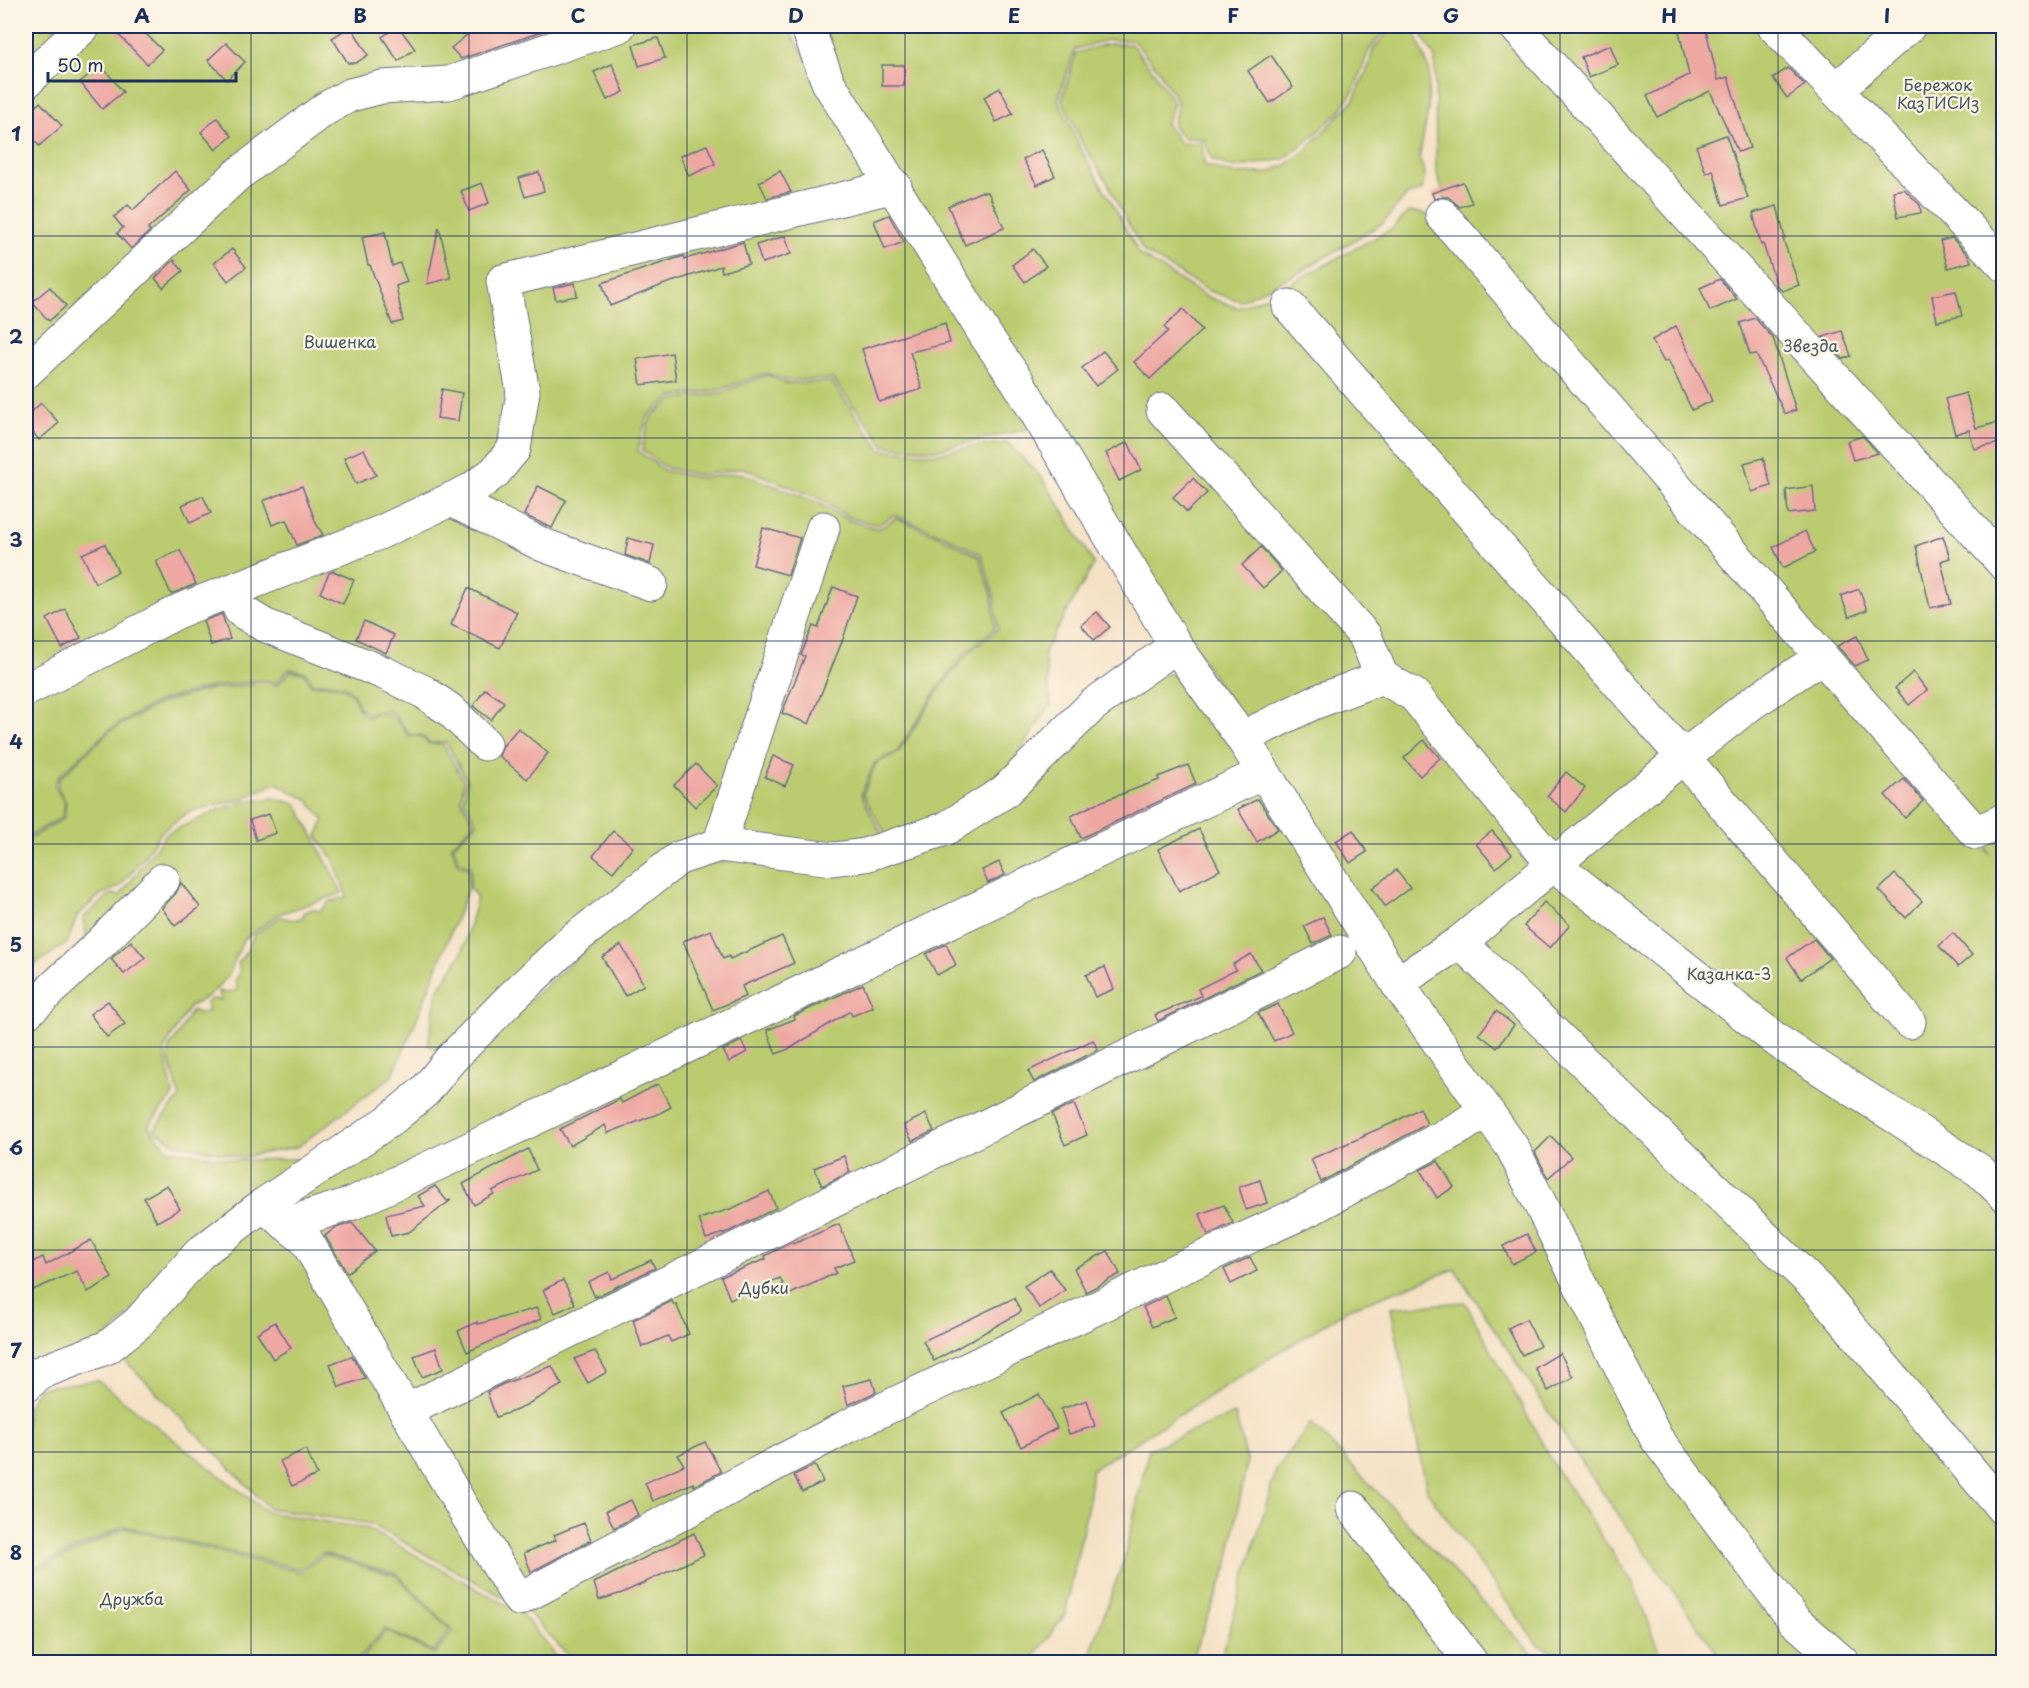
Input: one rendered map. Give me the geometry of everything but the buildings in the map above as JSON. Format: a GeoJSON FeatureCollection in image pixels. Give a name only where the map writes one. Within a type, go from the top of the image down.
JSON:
{"type":"FeatureCollection","features":[{"type":"Feature","properties":{"kind":"lane"},"geometry":{"type":"LineString","coordinates":[[26,82],[84,26]]}},
{"type":"Feature","properties":{"kind":"lane"},"geometry":{"type":"LineString","coordinates":[[26,372],[237,175],[324,109],[350,95],[382,87],[449,83],[619,26]]}},
{"type":"Feature","properties":{"kind":"lane"},"geometry":{"type":"LineString","coordinates":[[807,26],[828,82],[895,186],[986,336],[1018,382],[1176,646],[1242,738],[1397,982],[1512,1147],[1656,1438],[1794,1620],[1842,1662]]}},
{"type":"Feature","properties":{"kind":"lane"},"geometry":{"type":"LineString","coordinates":[[1515,26],[2004,564]]}},
{"type":"Feature","properties":{"kind":"lane"},"geometry":{"type":"LineString","coordinates":[[1774,26],[2000,255]]}},
{"type":"Feature","properties":{"kind":"lane"},"geometry":{"type":"LineString","coordinates":[[1836,90],[1910,26]]}},
{"type":"Feature","properties":{"kind":"lane"},"geometry":{"type":"LineString","coordinates":[[26,690],[181,610],[379,532],[471,490],[495,472],[514,449],[523,393],[503,281],[895,186]]}},
{"type":"Feature","properties":{"kind":"lane"},"geometry":{"type":"LineString","coordinates":[[1442,215],[1976,833],[2004,820]]}},
{"type":"Feature","properties":{"kind":"lane"},"geometry":{"type":"LineString","coordinates":[[1288,306],[1683,757],[1910,1022]]}},
{"type":"Feature","properties":{"kind":"lane"},"geometry":{"type":"LineString","coordinates":[[1163,410],[1365,636],[1382,677],[1414,695],[1553,864],[1779,1042],[1980,1171],[2004,1194]]}},
{"type":"Feature","properties":{"kind":"lane"},"geometry":{"type":"LineString","coordinates":[[451,500],[543,545],[651,584]]}},
{"type":"Feature","properties":{"kind":"lane"},"geometry":{"type":"LineString","coordinates":[[719,845],[823,528]]}},
{"type":"Feature","properties":{"kind":"lane"},"geometry":{"type":"LineString","coordinates":[[231,591],[241,612],[264,625],[384,673],[424,693],[450,710],[485,744]]}},
{"type":"Feature","properties":{"kind":"lane"},"geometry":{"type":"LineString","coordinates":[[30,1370],[108,1347],[138,1323],[200,1253],[275,1214],[398,1113],[425,1090],[450,1060],[510,999],[581,934],[679,858],[719,845],[833,859],[865,855],[945,830],[1004,792],[1093,705],[1176,646]]}},
{"type":"Feature","properties":{"kind":"lane"},"geometry":{"type":"LineString","coordinates":[[1397,982],[1461,942],[1683,757],[1752,703],[1822,657]]}},
{"type":"Feature","properties":{"kind":"lane"},"geometry":{"type":"LineString","coordinates":[[1242,738],[1313,703],[1382,677]]}},
{"type":"Feature","properties":{"kind":"lane"},"geometry":{"type":"LineString","coordinates":[[275,1214],[353,1203],[1263,773]]}},
{"type":"Feature","properties":{"kind":"lane"},"geometry":{"type":"LineString","coordinates":[[26,1013],[100,944],[163,880]]}},
{"type":"Feature","properties":{"kind":"lane"},"geometry":{"type":"LineString","coordinates":[[1461,942],[1818,1289],[2004,1510]]}},
{"type":"Feature","properties":{"kind":"lane"},"geometry":{"type":"LineString","coordinates":[[406,1411],[1340,952]]}},
{"type":"Feature","properties":{"kind":"lane"},"geometry":{"type":"LineString","coordinates":[[275,1214],[306,1240],[519,1599],[846,1427],[1312,1208],[1461,1127],[1486,1110]]}},
{"type":"Feature","properties":{"kind":"lane"},"geometry":{"type":"LineString","coordinates":[[1353,1508],[1471,1662]]}},
{"type":"Feature","properties":{"kind":"green space","name":"Вишенка"},"geometry":{"type":"Polygon","coordinates":[[[26,26],[786,26],[1037,427],[934,450],[884,446],[833,379],[786,380],[766,373],[718,390],[671,397],[649,415],[642,431],[638,451],[665,471],[701,478],[740,473],[814,501],[850,521],[879,529],[896,518],[979,556],[992,596],[995,628],[965,653],[937,690],[897,752],[875,762],[861,794],[885,841],[830,847],[737,832],[444,1055],[428,1045],[437,992],[462,953],[477,898],[470,888],[471,867],[459,862],[453,846],[477,823],[464,799],[467,781],[446,742],[430,743],[421,735],[410,735],[394,714],[386,710],[368,714],[359,707],[352,692],[342,685],[312,683],[306,672],[289,669],[276,683],[264,680],[211,687],[159,701],[110,729],[59,776],[54,785],[65,803],[62,817],[26,838],[26,26]]]}},
{"type":"Feature","properties":{"kind":"green space"},"geometry":{"type":"Polygon","coordinates":[[[819,26],[1389,26],[1369,50],[1354,90],[1339,112],[1284,159],[1234,168],[1212,160],[1204,138],[1183,138],[1173,125],[1178,102],[1158,69],[1133,40],[1106,40],[1075,49],[1058,99],[1081,150],[1140,255],[1205,296],[1238,308],[1268,296],[1393,228],[1409,212],[1423,213],[1438,221],[1971,840],[1989,853],[1983,836],[2003,827],[2003,1662],[1726,1662],[1719,1656],[1584,1466],[1455,1269],[1350,1308],[1091,1470],[1090,1495],[1065,1615],[1030,1662],[574,1662],[525,1609],[371,1524],[269,1508],[119,1354],[197,1266],[459,1064],[679,866],[943,839],[1150,674],[1190,675],[1413,995],[837,77],[819,26]]]}},
{"type":"Feature","properties":{"kind":"green space"},"geometry":{"type":"Polygon","coordinates":[[[1393,26],[1413,27],[1429,69],[1428,111],[1419,159],[1425,173],[1422,190],[1406,196],[1383,223],[1300,272],[1240,301],[1209,291],[1144,252],[1108,183],[1084,147],[1062,99],[1076,53],[1108,44],[1131,44],[1154,72],[1174,103],[1166,124],[1181,144],[1202,141],[1204,165],[1233,174],[1267,173],[1286,165],[1304,152],[1353,101],[1369,66],[1373,50],[1393,26]]]}},
{"type":"Feature","properties":{"kind":"green space","name":"Звезда"},"geometry":{"type":"Polygon","coordinates":[[[1417,26],[1765,26],[2003,274],[2003,814],[1978,825],[1450,217],[1436,170],[1435,58],[1417,26]]]}},
{"type":"Feature","properties":{"kind":"green space","name":"Бережок КазТИСИз"},"geometry":{"type":"Polygon","coordinates":[[[1780,26],[2003,26],[2003,255],[1780,26]]]}},
{"type":"Feature","properties":{"kind":"green space"},"geometry":{"type":"Polygon","coordinates":[[[767,375],[785,383],[832,382],[881,450],[935,454],[975,446],[1008,443],[1042,478],[1094,564],[1044,652],[1051,704],[1008,769],[990,784],[925,825],[886,835],[863,794],[876,763],[898,753],[938,691],[967,654],[998,629],[994,595],[981,554],[894,515],[878,525],[850,518],[817,497],[743,468],[701,475],[667,468],[642,450],[652,416],[672,400],[720,393],[767,375]]]}},
{"type":"Feature","properties":{"kind":"green space"},"geometry":{"type":"Polygon","coordinates":[[[291,671],[304,673],[311,685],[329,685],[346,689],[367,717],[381,713],[387,714],[396,720],[409,737],[420,736],[429,744],[443,744],[464,782],[461,799],[474,823],[451,846],[458,864],[469,869],[468,888],[392,1076],[297,1147],[242,1157],[173,1143],[154,1129],[180,1097],[169,1060],[169,1047],[192,1010],[201,1014],[208,1011],[206,1003],[212,999],[222,1000],[218,991],[226,993],[238,990],[235,982],[240,972],[238,963],[254,935],[280,917],[294,920],[303,917],[304,913],[312,909],[320,911],[329,902],[347,897],[334,860],[317,837],[324,820],[308,800],[276,783],[244,798],[188,812],[161,832],[119,887],[100,895],[77,916],[67,943],[37,963],[26,974],[26,841],[64,818],[66,803],[57,786],[60,778],[111,730],[160,703],[211,689],[264,683],[277,685],[291,671]]]}},
{"type":"Feature","properties":{"kind":"green space"},"geometry":{"type":"Polygon","coordinates":[[[272,798],[297,804],[342,893],[279,914],[243,940],[228,976],[210,995],[189,1007],[164,1049],[173,1095],[148,1126],[168,1149],[233,1160],[301,1159],[201,1242],[104,1340],[26,1370],[26,986],[44,978],[87,937],[83,918],[111,894],[120,896],[166,834],[245,801],[272,798]]]}},
{"type":"Feature","properties":{"kind":"green space"},"geometry":{"type":"Polygon","coordinates":[[[1465,1302],[1558,1472],[1633,1583],[1664,1662],[1581,1662],[1538,1645],[1427,1491],[1391,1308],[1465,1302]]]}},
{"type":"Feature","properties":{"kind":"green space"},"geometry":{"type":"Polygon","coordinates":[[[97,1380],[267,1512],[368,1529],[521,1613],[561,1662],[371,1662],[363,1657],[386,1631],[435,1654],[453,1631],[397,1574],[323,1553],[299,1569],[124,1526],[26,1572],[26,1409],[39,1388],[97,1380]]]}},
{"type":"Feature","properties":{"kind":"green space"},"geometry":{"type":"Polygon","coordinates":[[[1235,1414],[1247,1461],[1227,1569],[1190,1662],[1087,1662],[1124,1559],[1149,1449],[1235,1414]]]}},
{"type":"Feature","properties":{"kind":"green space"},"geometry":{"type":"Polygon","coordinates":[[[1311,1423],[1540,1662],[1220,1662],[1276,1471],[1311,1423]]]}},
{"type":"Feature","properties":{"kind":"green space","name":"Дружба"},"geometry":{"type":"Polygon","coordinates":[[[125,1528],[300,1572],[324,1555],[396,1576],[450,1630],[434,1652],[385,1629],[359,1658],[364,1662],[26,1662],[26,1575],[125,1528]]]}},
{"type":"Feature","properties":{"kind":"park label","name":"Казанка-3"},"geometry":{"type":"Point","coordinates":[1729,973]}},
{"type":"Feature","properties":{"kind":"park label","name":"Дубки"},"geometry":{"type":"Point","coordinates":[764,1287]}}]}
